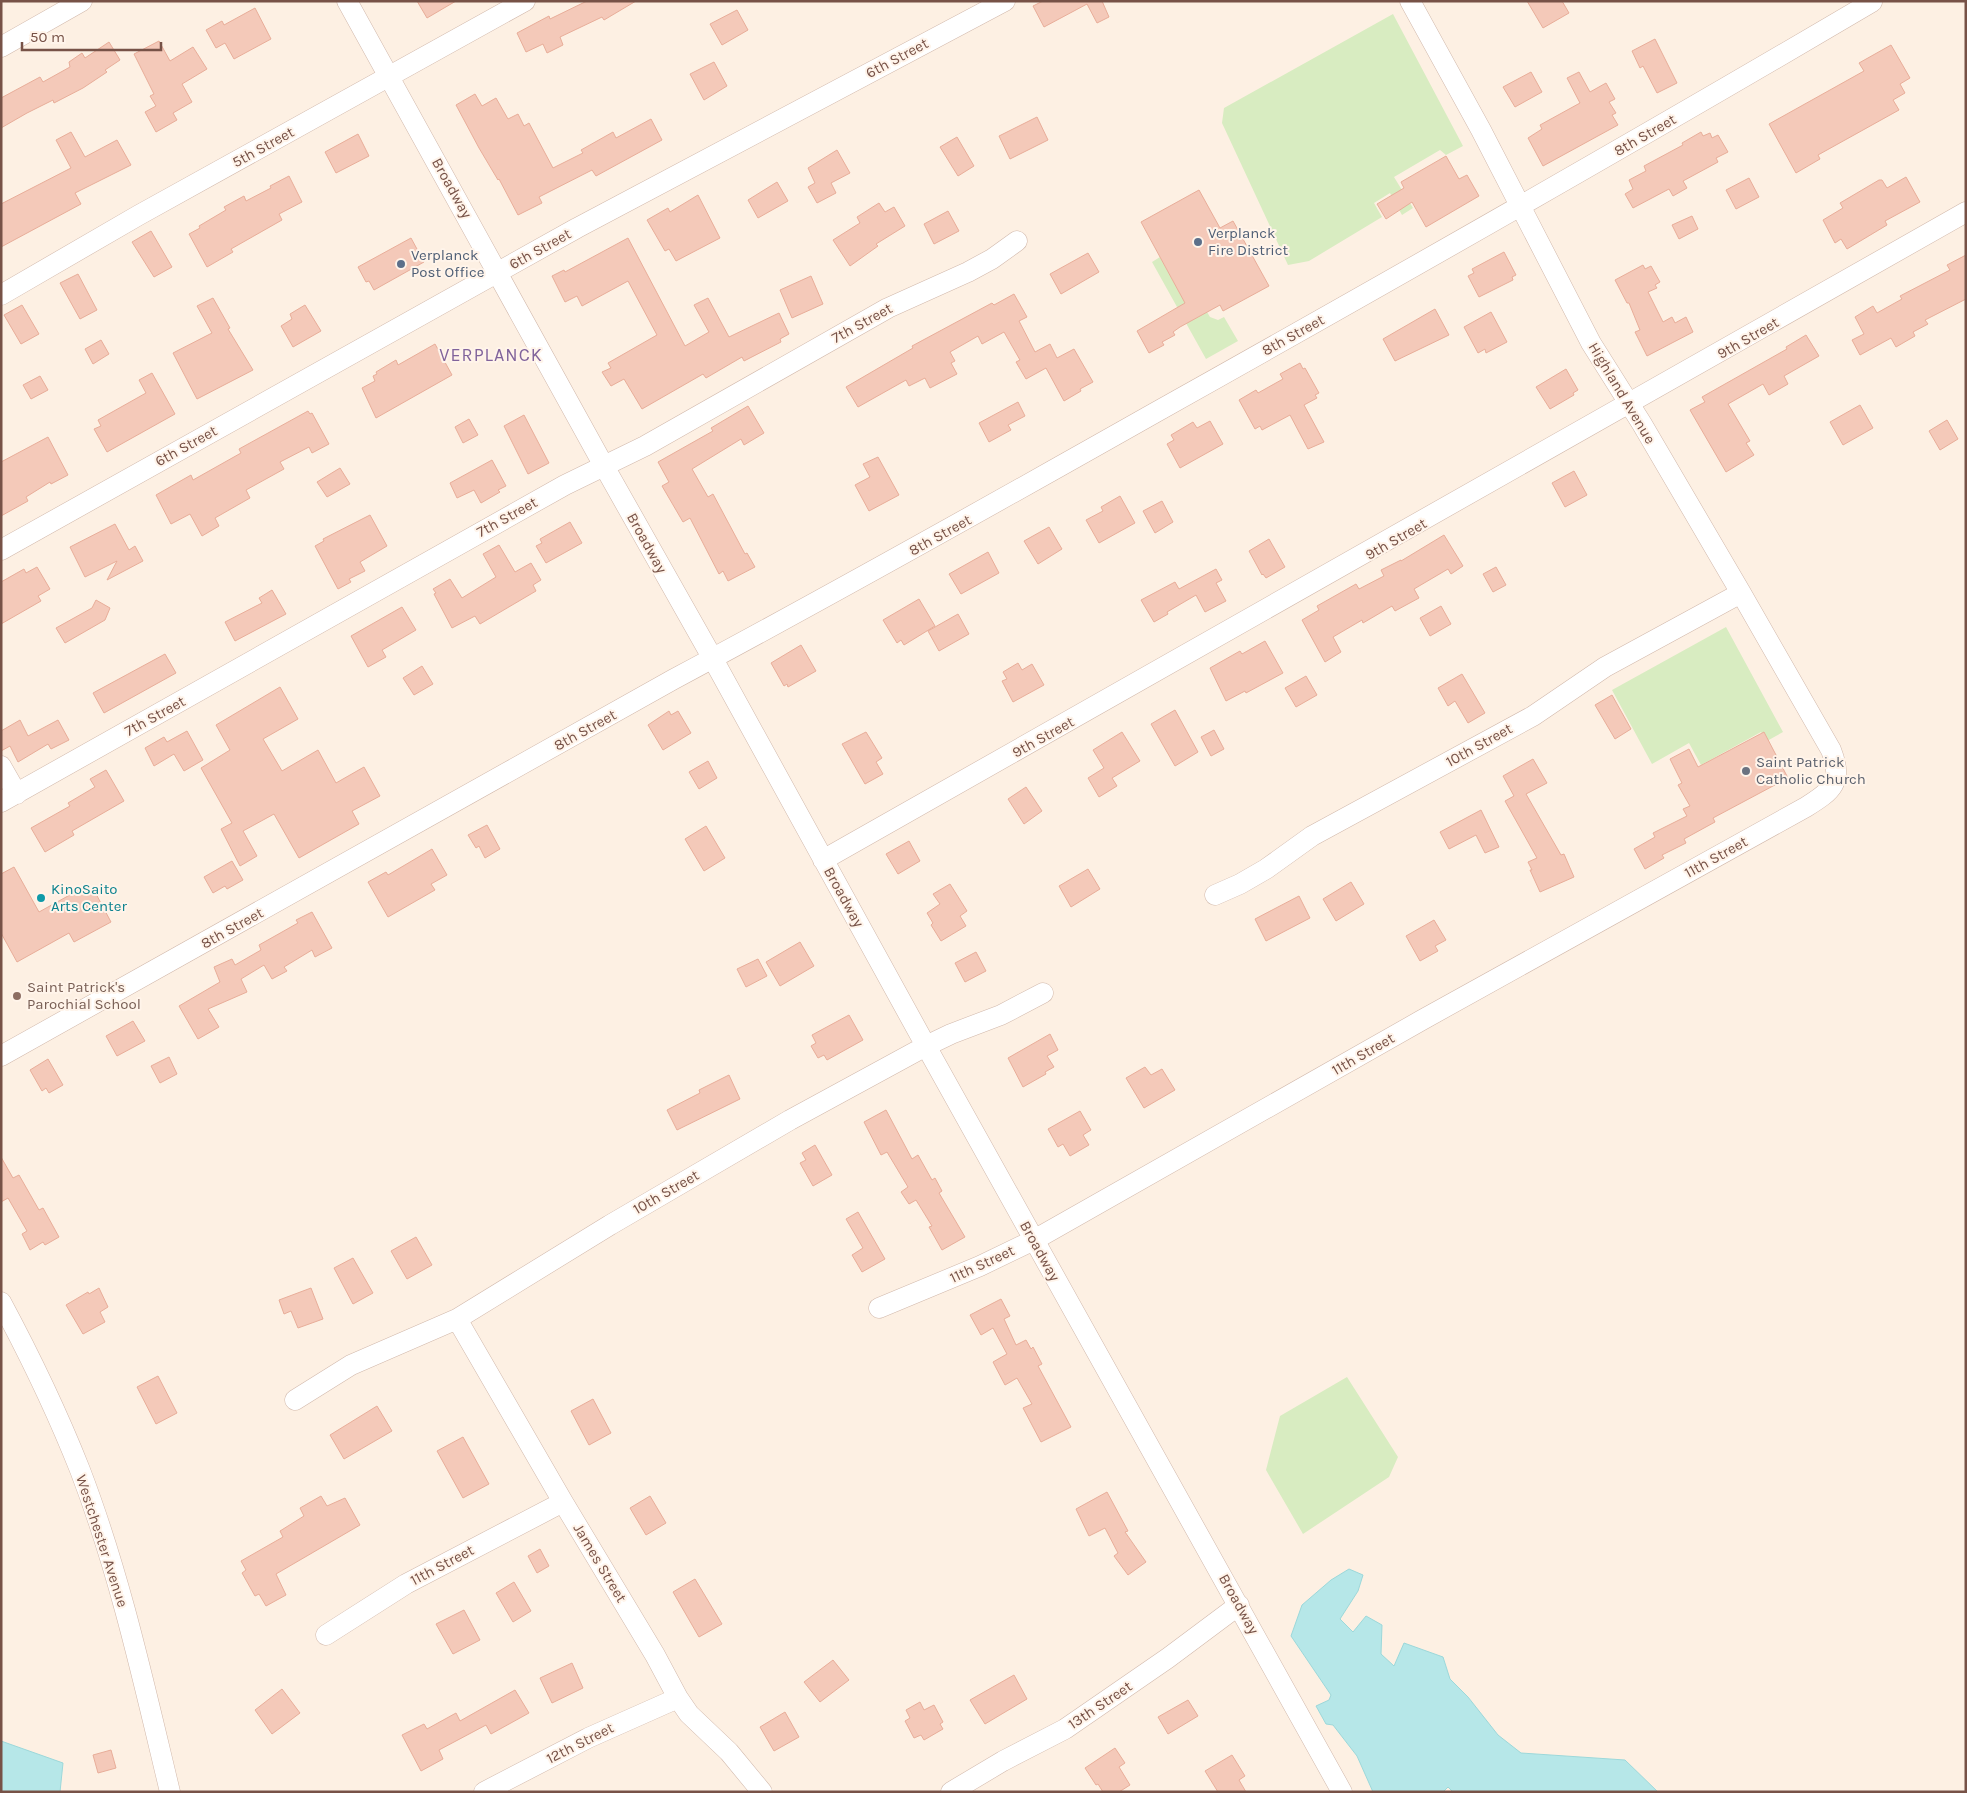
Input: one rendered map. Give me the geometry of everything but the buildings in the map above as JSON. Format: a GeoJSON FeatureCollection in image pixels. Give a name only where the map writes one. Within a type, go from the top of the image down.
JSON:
{"type":"FeatureCollection","features":[{"type":"Feature","properties":{"kind":"street"},"geometry":{"type":"LineString","coordinates":[[1,47],[82,1]]}},
{"type":"Feature","properties":{"kind":"street","name":"Broadway"},"geometry":{"type":"LineString","coordinates":[[348,1],[604,466],[713,658],[926,1046],[1342,1792]]}},
{"type":"Feature","properties":{"kind":"street","name":"5th Street"},"geometry":{"type":"LineString","coordinates":[[1,295],[139,215],[526,1]]}},
{"type":"Feature","properties":{"kind":"street","name":"6th Street"},"geometry":{"type":"LineString","coordinates":[[1,550],[497,272],[658,184],[1005,1]]}},
{"type":"Feature","properties":{"kind":"street","name":"8th Street"},"geometry":{"type":"LineString","coordinates":[[1,1056],[713,658],[942,533],[1521,207],[1872,2]]}},
{"type":"Feature","properties":{"kind":"street","name":"Highland Avenue"},"geometry":{"type":"LineString","coordinates":[[1415,3],[1572,308],[1741,593],[1831,750],[1838,770],[1836,781]]}},
{"type":"Feature","properties":{"kind":"street","name":"9th Street"},"geometry":{"type":"LineString","coordinates":[[823,860],[1186,658],[1630,406],[1966,212]]}},
{"type":"Feature","properties":{"kind":"street","name":"7th Street"},"geometry":{"type":"LineString","coordinates":[[9,798],[556,490],[645,446],[888,308],[968,272],[992,259],[1017,241]]}},
{"type":"Feature","properties":{"kind":"street","name":"10th Street"},"geometry":{"type":"LineString","coordinates":[[1215,895],[1240,884],[1266,869],[1312,836],[1533,716],[1605,667],[1741,593]]}},
{"type":"Feature","properties":{"kind":"street"},"geometry":{"type":"LineString","coordinates":[[1,766],[9,798]]}},
{"type":"Feature","properties":{"kind":"street","name":"11th Street"},"geometry":{"type":"LineString","coordinates":[[879,1308],[980,1266],[1034,1240],[1422,1020],[1806,807],[1828,792],[1836,781]]}},
{"type":"Feature","properties":{"kind":"street","name":"10th Street"},"geometry":{"type":"LineString","coordinates":[[295,1400],[352,1365],[458,1320],[610,1225],[790,1120],[926,1046],[951,1034],[1001,1015],[1043,993]]}},
{"type":"Feature","properties":{"kind":"street","name":"Westchester Avenue"},"geometry":{"type":"LineString","coordinates":[[1,1302],[55,1412],[80,1471],[100,1527],[136,1655],[170,1792]]}},
{"type":"Feature","properties":{"kind":"street","name":"James Street"},"geometry":{"type":"LineString","coordinates":[[458,1320],[678,1698],[689,1714],[729,1752],[762,1792]]}},
{"type":"Feature","properties":{"kind":"street","name":"11th Street"},"geometry":{"type":"LineString","coordinates":[[326,1635],[406,1584],[563,1502]]}},
{"type":"Feature","properties":{"kind":"street","name":"13th Street"},"geometry":{"type":"LineString","coordinates":[[951,1792],[1003,1761],[1065,1729],[1168,1658],[1239,1605]]}},
{"type":"Feature","properties":{"kind":"street","name":"12th Street"},"geometry":{"type":"LineString","coordinates":[[484,1792],[588,1738],[678,1698]]}},
{"type":"Feature","properties":{"kind":"green space"},"geometry":{"type":"Polygon","coordinates":[[[1393,14],[1463,146],[1446,155],[1440,150],[1394,177],[1413,208],[1402,215],[1390,193],[1374,203],[1382,217],[1309,261],[1288,265],[1222,123],[1224,108],[1393,14]]]}},
{"type":"Feature","properties":{"kind":"green space"},"geometry":{"type":"Polygon","coordinates":[[[1160,257],[1194,319],[1207,312],[1210,317],[1218,320],[1224,317],[1238,341],[1206,359],[1152,262],[1160,257]]]}},
{"type":"Feature","properties":{"kind":"green space"},"geometry":{"type":"Polygon","coordinates":[[[1726,627],[1783,732],[1767,741],[1761,732],[1701,765],[1689,743],[1652,764],[1612,690],[1726,627]]]}},
{"type":"Feature","properties":{"kind":"green space"},"geometry":{"type":"Polygon","coordinates":[[[1347,1377],[1398,1457],[1389,1477],[1303,1534],[1266,1470],[1280,1416],[1347,1377]]]}},
{"type":"Feature","properties":{"kind":"water"},"geometry":{"type":"Polygon","coordinates":[[[1349,1569],[1363,1575],[1358,1591],[1340,1619],[1353,1632],[1366,1616],[1382,1625],[1381,1654],[1394,1666],[1404,1643],[1443,1657],[1450,1679],[1468,1697],[1498,1735],[1521,1753],[1625,1760],[1658,1792],[1453,1792],[1448,1787],[1443,1792],[1373,1792],[1357,1756],[1333,1725],[1326,1724],[1316,1706],[1329,1700],[1331,1695],[1291,1636],[1302,1605],[1331,1580],[1349,1569]]]}},
{"type":"Feature","properties":{"kind":"water"},"geometry":{"type":"Polygon","coordinates":[[[1,1741],[63,1763],[60,1792],[1,1792],[1,1741]]]}},
{"type":"Feature","properties":{"kind":"place","name":"Verplanck Fire District"},"geometry":{"type":"Point","coordinates":[1198,242]}},
{"type":"Feature","properties":{"kind":"place","name":"Verplanck Post Office"},"geometry":{"type":"Point","coordinates":[401,264]}},
{"type":"Feature","properties":{"kind":"place","name":"Saint Patrick Catholic Church"},"geometry":{"type":"Point","coordinates":[1746,771]}},
{"type":"Feature","properties":{"kind":"place","name":"KinoSaito Arts Center"},"geometry":{"type":"Point","coordinates":[41,898]}},
{"type":"Feature","properties":{"kind":"place","name":"Saint Patrick's Parochial School"},"geometry":{"type":"Point","coordinates":[17,996]}},
{"type":"Feature","properties":{"kind":"district","name":"VERPLANCK"},"geometry":{"type":"Point","coordinates":[491,355]}}]}
